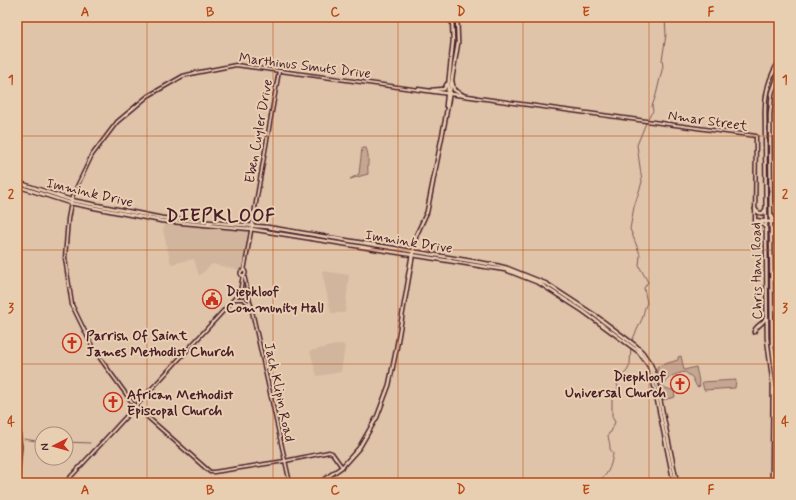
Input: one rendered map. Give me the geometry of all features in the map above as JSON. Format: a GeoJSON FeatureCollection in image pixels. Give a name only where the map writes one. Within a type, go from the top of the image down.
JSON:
{"type":"FeatureCollection","features":[{"type":"Feature","properties":{"kind":"main road"},"geometry":{"type":"LineString","coordinates":[[452,17],[454,41],[451,76],[454,89],[463,95]]}},
{"type":"Feature","properties":{"kind":"main road"},"geometry":{"type":"LineString","coordinates":[[320,483],[342,467],[359,448],[377,417],[388,385],[396,351],[417,232],[427,212],[458,37],[457,17]]}},
{"type":"Feature","properties":{"kind":"main road","name":"Chris Hani Road"},"geometry":{"type":"LineString","coordinates":[[774,483],[773,381],[767,341],[765,100],[772,75],[779,62]]}},
{"type":"Feature","properties":{"kind":"main road","name":"Chris Hani Road"},"geometry":{"type":"LineString","coordinates":[[774,483],[776,376],[773,352],[771,231],[775,223],[771,209],[770,108],[779,73]]}},
{"type":"Feature","properties":{"kind":"main road"},"geometry":{"type":"LineString","coordinates":[[432,90],[441,90],[445,88],[451,76]]}},
{"type":"Feature","properties":{"kind":"main road","name":"Immink Drive"},"geometry":{"type":"LineString","coordinates":[[17,182],[70,202],[162,218],[251,225],[413,253],[506,270],[544,286],[643,353],[654,371],[677,483]]}},
{"type":"Feature","properties":{"kind":"main road","name":"Immink Drive"},"geometry":{"type":"LineString","coordinates":[[17,186],[70,202],[162,221],[251,229],[499,266],[538,280],[551,286],[626,338],[644,359],[651,371],[674,483]]}},
{"type":"Feature","properties":{"kind":"main road"},"geometry":{"type":"LineString","coordinates":[[756,209],[757,212],[762,213],[764,212],[765,207]]}},
{"type":"Feature","properties":{"kind":"main road"},"geometry":{"type":"LineString","coordinates":[[771,209],[775,223],[771,231]]}},
{"type":"Feature","properties":{"kind":"main road"},"geometry":{"type":"LineString","coordinates":[[761,222],[766,229]]}},
{"type":"Feature","properties":{"kind":"main road"},"geometry":{"type":"LineString","coordinates":[[754,332],[756,327],[764,321],[767,314]]}},
{"type":"Feature","properties":{"kind":"main road"},"geometry":{"type":"LineString","coordinates":[[773,415],[775,412],[776,400]]}},
{"type":"Feature","properties":{"kind":"main road"},"geometry":{"type":"LineString","coordinates":[[17,418],[20,447],[18,483]]}},
{"type":"Feature","properties":{"kind":"street","name":"Marthinus Smuts Drive"},"geometry":{"type":"LineString","coordinates":[[342,467],[333,454],[329,452],[286,461],[212,472],[135,407],[127,398],[90,343],[72,304],[65,260],[70,202],[92,155],[117,122],[148,96],[187,75],[236,65],[620,117]]}},
{"type":"Feature","properties":{"kind":"street","name":"Eben Cuyler Drive"},"geometry":{"type":"LineString","coordinates":[[243,275],[241,272],[244,270],[279,71]]}},
{"type":"Feature","properties":{"kind":"street"},"geometry":{"type":"LineString","coordinates":[[411,89],[432,90],[448,94]]}},
{"type":"Feature","properties":{"kind":"street","name":"Marthinus Smuts Drive"},"geometry":{"type":"LineString","coordinates":[[448,94],[486,99]]}},
{"type":"Feature","properties":{"kind":"street","name":"Nmar Street"},"geometry":{"type":"LineString","coordinates":[[620,117],[756,136],[756,221]]}},
{"type":"Feature","properties":{"kind":"street"},"geometry":{"type":"LineString","coordinates":[[756,221],[775,223]]}},
{"type":"Feature","properties":{"kind":"street"},"geometry":{"type":"LineString","coordinates":[[756,221],[765,221]]}},
{"type":"Feature","properties":{"kind":"street"},"geometry":{"type":"LineString","coordinates":[[65,483],[240,294],[243,275],[246,272],[244,270]]}},
{"type":"Feature","properties":{"kind":"street"},"geometry":{"type":"LineString","coordinates":[[243,275],[251,305]]}},
{"type":"Feature","properties":{"kind":"street"},"geometry":{"type":"LineString","coordinates":[[234,299],[243,299],[251,305]]}},
{"type":"Feature","properties":{"kind":"street","name":"Jack Klipin Road"},"geometry":{"type":"LineString","coordinates":[[251,305],[290,483]]}},
{"type":"Feature","properties":{"kind":"shaded area"},"geometry":{"type":"Polygon","coordinates":[[[362,148],[366,148],[367,151],[368,174],[350,179],[359,174],[362,148]]]}},
{"type":"Feature","properties":{"kind":"shaded area"},"geometry":{"type":"Polygon","coordinates":[[[166,223],[248,230],[242,269],[212,264],[199,276],[194,259],[171,264],[163,230],[166,223]]]}},
{"type":"Feature","properties":{"kind":"shaded area"},"geometry":{"type":"Polygon","coordinates":[[[323,271],[349,275],[345,313],[331,313],[323,271]]]}},
{"type":"Feature","properties":{"kind":"shaded area"},"geometry":{"type":"Polygon","coordinates":[[[341,344],[345,346],[341,372],[317,376],[310,351],[341,344]]]}},
{"type":"Feature","properties":{"kind":"shaded area"},"geometry":{"type":"Polygon","coordinates":[[[681,356],[684,370],[696,367],[700,386],[697,387],[692,377],[685,372],[674,375],[666,381],[663,387],[674,391],[675,397],[663,400],[657,370],[658,366],[678,360],[678,357],[681,356]]]}},
{"type":"Feature","properties":{"kind":"shaded area"},"geometry":{"type":"Polygon","coordinates":[[[736,380],[735,388],[704,390],[702,382],[736,380]]]}},
{"type":"Feature","properties":{"kind":"waterway"},"geometry":{"type":"LineString","coordinates":[[17,24],[22,17]]}},
{"type":"Feature","properties":{"kind":"waterway"},"geometry":{"type":"LineString","coordinates":[[632,341],[642,319],[647,303],[644,288],[648,282],[639,266],[640,254],[630,229],[634,207],[642,182],[637,145],[648,118],[653,111],[652,106],[663,66],[662,60],[666,35],[665,17]]}},
{"type":"Feature","properties":{"kind":"waterway"},"geometry":{"type":"LineString","coordinates":[[602,483],[601,479],[608,471],[613,453],[610,449],[608,434],[611,432],[615,422],[612,417],[612,397],[617,391],[618,387],[616,379],[622,379],[630,365],[631,346]]}},
{"type":"Feature","properties":{"kind":"waterway"},"geometry":{"type":"LineString","coordinates":[[24,439],[34,441]]}},
{"type":"Feature","properties":{"kind":"waterway"},"geometry":{"type":"LineString","coordinates":[[74,442],[90,443]]}},
{"type":"Feature","properties":{"kind":"place","name":"Diepkloof Community Hall"},"geometry":{"type":"Point","coordinates":[212,299]}},
{"type":"Feature","properties":{"kind":"place","name":"Parrish Of Saint James Methodist Church"},"geometry":{"type":"Point","coordinates":[72,343]}},
{"type":"Feature","properties":{"kind":"place","name":"Diepkloof Universal Church"},"geometry":{"type":"Point","coordinates":[680,384]}},
{"type":"Feature","properties":{"kind":"place","name":"African Methodist Episcopal Church"},"geometry":{"type":"Point","coordinates":[113,402]}},
{"type":"Feature","properties":{"kind":"district","name":"DIEPKLOOF"},"geometry":{"type":"Point","coordinates":[221,215]}}]}
